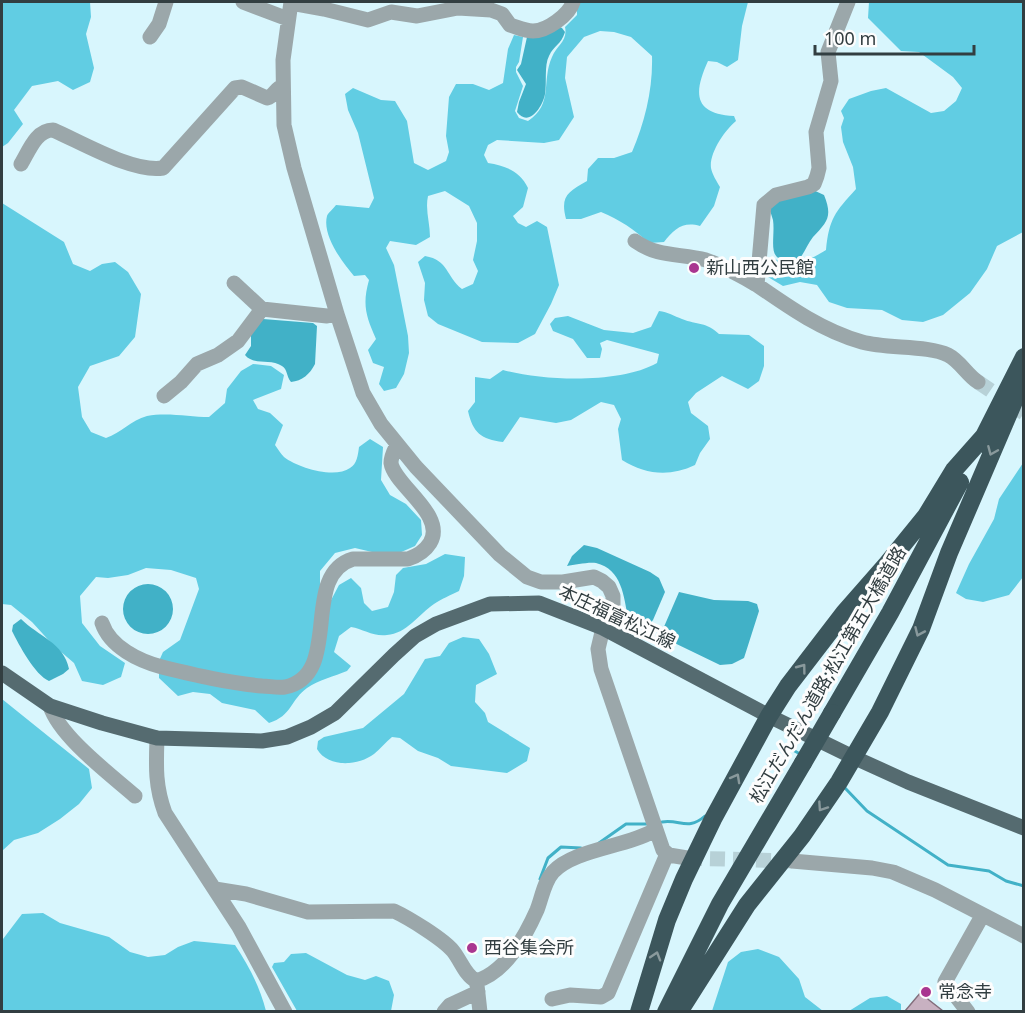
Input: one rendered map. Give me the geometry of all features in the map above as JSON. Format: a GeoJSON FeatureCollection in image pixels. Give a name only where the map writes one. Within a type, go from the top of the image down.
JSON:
{"type":"FeatureCollection","features":[{"type":"Feature","properties":{"kind":"highway","name":"松江だんだん道路;松江第五大橋道路"},"geometry":{"type":"LineString","coordinates":[[666,1011],[720,904],[890,612],[985,435],[1023,357]]}},
{"type":"Feature","properties":{"kind":"highway"},"geometry":{"type":"LineString","coordinates":[[679,1011],[747,905],[802,836],[839,782],[896,682],[921,629],[949,553],[1023,378]]}},
{"type":"Feature","properties":{"kind":"highway"},"geometry":{"type":"LineString","coordinates":[[639,1011],[667,920],[684,879],[713,819],[769,716],[844,613],[926,516],[954,470],[985,435]]}},
{"type":"Feature","properties":{"kind":"main road","name":"本庄福富松江線"},"geometry":{"type":"LineString","coordinates":[[2,673],[50,706],[69,714],[157,738],[262,741],[287,737],[335,713],[415,636],[436,624],[490,604],[539,603],[603,628],[769,716],[853,757],[908,782],[1023,828]]}},
{"type":"Feature","properties":{"kind":"street"},"geometry":{"type":"LineString","coordinates":[[150,38],[159,24],[166,2]]}},
{"type":"Feature","properties":{"kind":"street"},"geometry":{"type":"LineString","coordinates":[[243,2],[288,20]]}},
{"type":"Feature","properties":{"kind":"street"},"geometry":{"type":"LineString","coordinates":[[573,2],[569,12],[544,29],[533,31],[510,25],[502,14],[491,10],[458,8],[417,15],[391,12],[368,20],[291,2],[283,60],[284,124],[294,168],[337,314],[363,393],[381,424],[397,446],[500,555],[527,576],[541,582],[563,582],[594,577],[609,587],[613,596],[613,606],[603,628],[598,649],[601,669],[663,850],[674,857],[687,858]]}},
{"type":"Feature","properties":{"kind":"street"},"geometry":{"type":"LineString","coordinates":[[757,285],[764,205],[776,195],[814,184],[817,176],[819,168],[816,132],[831,81],[828,52],[848,2]]}},
{"type":"Feature","properties":{"kind":"street"},"geometry":{"type":"LineString","coordinates":[[21,164],[38,136],[44,131],[53,130],[122,162],[155,169],[163,168],[235,88],[242,87],[267,98],[283,86]]}},
{"type":"Feature","properties":{"kind":"street"},"geometry":{"type":"LineString","coordinates":[[635,241],[648,250],[718,264],[757,285],[808,320],[850,338],[879,346],[928,349],[947,354],[978,382]]}},
{"type":"Feature","properties":{"kind":"street"},"geometry":{"type":"LineString","coordinates":[[234,283],[262,309],[327,316],[337,314]]}},
{"type":"Feature","properties":{"kind":"street"},"geometry":{"type":"LineString","coordinates":[[164,396],[197,364],[218,355],[238,341],[262,309]]}},
{"type":"Feature","properties":{"kind":"street"},"geometry":{"type":"LineString","coordinates":[[102,623],[105,632],[113,641],[149,663],[243,684],[283,687],[294,684],[310,670],[315,658],[326,596],[334,572],[345,562],[353,559],[408,559],[417,556],[430,544],[433,536],[431,519],[393,467],[392,455],[397,446]]}},
{"type":"Feature","properties":{"kind":"street"},"geometry":{"type":"LineString","coordinates":[[50,706],[53,716],[67,734],[135,796]]}},
{"type":"Feature","properties":{"kind":"street"},"geometry":{"type":"LineString","coordinates":[[157,738],[158,793],[165,813],[239,927],[285,1011]]}},
{"type":"Feature","properties":{"kind":"street"},"geometry":{"type":"LineString","coordinates":[[444,1011],[477,987],[511,955],[531,922],[548,879],[556,869],[574,859],[641,837],[655,830]]}},
{"type":"Feature","properties":{"kind":"street"},"geometry":{"type":"LineString","coordinates":[[552,999],[570,995],[601,997],[608,993],[667,854]]}},
{"type":"Feature","properties":{"kind":"street"},"geometry":{"type":"LineString","coordinates":[[792,861],[893,872],[921,883],[982,915],[1019,930]]}},
{"type":"Feature","properties":{"kind":"street"},"geometry":{"type":"LineString","coordinates":[[215,889],[246,894],[308,912],[394,911],[452,950],[477,987],[480,1011]]}},
{"type":"Feature","properties":{"kind":"street"},"geometry":{"type":"LineString","coordinates":[[968,1011],[945,982],[982,915]]}},
{"type":"Feature","properties":{"kind":"shaded area"},"geometry":{"type":"Polygon","coordinates":[[[2,2],[90,2],[91,17],[86,34],[94,68],[90,82],[73,90],[58,81],[32,86],[14,110],[23,124],[2,147],[2,2]]]}},
{"type":"Feature","properties":{"kind":"shaded area"},"geometry":{"type":"Polygon","coordinates":[[[577,2],[748,2],[742,26],[738,60],[727,67],[708,61],[700,83],[700,100],[704,106],[711,111],[734,116],[736,121],[727,130],[715,149],[711,162],[720,187],[714,206],[700,226],[679,227],[664,242],[649,243],[626,225],[601,212],[581,219],[566,219],[564,205],[567,196],[587,181],[588,169],[598,158],[614,158],[632,152],[641,129],[650,93],[652,56],[631,37],[600,31],[584,37],[567,57],[565,78],[574,117],[559,140],[544,143],[497,140],[488,145],[484,155],[488,163],[517,173],[528,188],[523,207],[513,216],[518,223],[526,227],[537,221],[547,227],[559,285],[535,334],[518,343],[482,342],[438,324],[428,316],[424,300],[425,283],[418,262],[425,256],[439,261],[462,289],[473,284],[478,271],[473,260],[477,241],[477,223],[469,206],[445,191],[428,196],[430,237],[416,245],[390,241],[386,248],[394,265],[408,336],[409,353],[404,374],[396,388],[384,391],[379,384],[384,367],[373,363],[368,350],[376,339],[366,310],[369,280],[365,275],[354,276],[334,248],[327,231],[328,215],[336,205],[369,208],[374,198],[358,133],[348,110],[345,94],[353,88],[381,100],[395,101],[407,121],[414,163],[428,170],[446,161],[449,152],[446,136],[449,97],[456,84],[473,84],[489,90],[503,83],[508,49],[514,35],[523,37],[516,72],[523,86],[515,111],[519,118],[528,121],[536,114],[544,100],[552,57],[564,39],[565,27],[577,15],[577,2]]]}},
{"type":"Feature","properties":{"kind":"shaded area"},"geometry":{"type":"Polygon","coordinates":[[[869,2],[1023,2],[1023,232],[997,246],[987,269],[970,293],[943,315],[923,322],[902,320],[882,310],[847,308],[829,302],[817,285],[800,282],[783,286],[768,277],[763,265],[773,259],[801,262],[826,250],[834,216],[856,189],[853,167],[843,142],[841,127],[844,118],[841,111],[849,99],[886,88],[931,113],[944,111],[956,101],[962,88],[953,77],[919,52],[901,51],[868,18],[869,2]]]}},
{"type":"Feature","properties":{"kind":"shaded area"},"geometry":{"type":"Polygon","coordinates":[[[556,26],[565,32],[562,40],[547,60],[544,99],[535,114],[526,118],[517,112],[526,84],[517,70],[521,64],[527,37],[556,26]]]}},
{"type":"Feature","properties":{"kind":"shaded area"},"geometry":{"type":"Polygon","coordinates":[[[811,189],[824,195],[828,209],[827,219],[800,258],[781,259],[774,251],[771,202],[811,189]]]}},
{"type":"Feature","properties":{"kind":"shaded area"},"geometry":{"type":"Polygon","coordinates":[[[2,203],[64,242],[73,264],[90,271],[102,264],[115,262],[128,272],[141,294],[135,337],[119,356],[90,366],[78,387],[82,417],[91,432],[106,438],[147,416],[209,417],[225,403],[227,389],[241,371],[253,364],[271,366],[284,375],[281,389],[253,400],[258,409],[270,413],[283,425],[275,445],[284,457],[298,465],[317,471],[343,471],[354,464],[359,447],[370,439],[383,447],[381,480],[390,495],[406,504],[421,520],[422,535],[415,546],[399,553],[372,552],[355,548],[335,553],[320,571],[320,600],[329,604],[339,585],[351,578],[361,588],[364,603],[372,611],[388,607],[394,592],[396,575],[403,568],[426,564],[445,554],[465,557],[464,576],[459,591],[437,602],[394,634],[378,635],[351,627],[339,636],[334,652],[351,666],[347,671],[321,680],[307,688],[287,712],[269,723],[255,710],[222,703],[210,694],[193,692],[178,696],[159,678],[159,661],[163,652],[180,640],[199,589],[196,578],[171,570],[146,568],[128,575],[96,577],[80,596],[82,623],[100,646],[125,663],[121,677],[103,685],[82,681],[74,663],[32,622],[11,605],[2,604],[2,203]]]}},
{"type":"Feature","properties":{"kind":"shaded area"},"geometry":{"type":"Polygon","coordinates":[[[659,311],[706,326],[719,334],[749,335],[764,346],[764,366],[759,381],[748,389],[722,376],[696,393],[688,402],[691,413],[708,426],[710,439],[695,465],[686,469],[658,473],[640,469],[622,460],[618,429],[621,419],[614,405],[601,402],[571,420],[556,423],[520,417],[503,442],[484,437],[475,430],[468,411],[475,402],[475,377],[490,379],[503,370],[560,378],[603,377],[641,370],[657,363],[659,354],[607,340],[600,343],[602,349],[600,358],[587,358],[573,339],[553,331],[550,324],[555,318],[568,316],[604,330],[633,333],[651,327],[659,311]]]}},
{"type":"Feature","properties":{"kind":"shaded area"},"geometry":{"type":"Polygon","coordinates":[[[263,319],[313,323],[317,326],[315,364],[311,371],[299,380],[291,382],[282,366],[272,362],[253,360],[245,355],[251,346],[251,334],[263,319]]]}},
{"type":"Feature","properties":{"kind":"shaded area"},"geometry":{"type":"Polygon","coordinates":[[[1023,463],[1023,577],[1009,595],[983,602],[966,599],[956,593],[994,519],[999,499],[1023,463]]]}},
{"type":"Feature","properties":{"kind":"shaded area"},"geometry":{"type":"Polygon","coordinates":[[[584,545],[597,548],[659,578],[665,592],[653,620],[646,629],[628,618],[620,585],[605,566],[585,563],[567,566],[572,556],[584,545]]]}},
{"type":"Feature","properties":{"kind":"shaded area"},"geometry":{"type":"Polygon","coordinates":[[[143,584],[153,584],[166,591],[173,604],[173,614],[166,627],[153,634],[143,634],[134,630],[127,623],[123,614],[123,604],[127,595],[134,588],[143,584]]]}},
{"type":"Feature","properties":{"kind":"shaded area"},"geometry":{"type":"Polygon","coordinates":[[[679,592],[714,600],[748,601],[757,604],[759,611],[744,658],[732,664],[720,665],[660,636],[679,592]]]}},
{"type":"Feature","properties":{"kind":"shaded area"},"geometry":{"type":"Polygon","coordinates":[[[21,619],[56,646],[66,660],[69,669],[49,681],[38,673],[12,631],[13,625],[21,619]]]}},
{"type":"Feature","properties":{"kind":"shaded area"},"geometry":{"type":"Polygon","coordinates":[[[463,637],[479,639],[489,654],[497,674],[476,685],[475,702],[485,713],[488,722],[530,748],[527,761],[507,773],[451,766],[438,758],[418,751],[400,738],[392,737],[374,754],[352,763],[328,759],[317,749],[318,741],[324,737],[363,728],[404,694],[425,659],[440,656],[449,643],[463,637]]]}},
{"type":"Feature","properties":{"kind":"shaded area"},"geometry":{"type":"Polygon","coordinates":[[[2,699],[89,769],[92,788],[79,804],[60,819],[38,833],[14,840],[2,851],[2,699]]]}},
{"type":"Feature","properties":{"kind":"shaded area"},"geometry":{"type":"Polygon","coordinates":[[[43,913],[60,923],[109,937],[130,952],[148,957],[165,955],[194,941],[235,945],[261,994],[266,1011],[2,1011],[3,939],[22,914],[43,913]]]}},
{"type":"Feature","properties":{"kind":"shaded area"},"geometry":{"type":"Polygon","coordinates":[[[758,949],[779,957],[799,979],[805,997],[823,1011],[712,1011],[728,962],[741,952],[758,949]]]}},
{"type":"Feature","properties":{"kind":"shaded area"},"geometry":{"type":"Polygon","coordinates":[[[306,953],[347,975],[365,980],[376,976],[389,981],[394,995],[391,1011],[297,1011],[272,967],[274,963],[284,962],[291,954],[306,953]]]}},
{"type":"Feature","properties":{"kind":"shaded area"},"geometry":{"type":"Polygon","coordinates":[[[887,996],[901,1004],[901,1011],[849,1011],[870,998],[887,996]]]}},
{"type":"Feature","properties":{"kind":"building","name":"常念寺"},"geometry":{"type":"Polygon","coordinates":[[[921,992],[929,1000],[943,1011],[905,1011],[921,992]]]}},
{"type":"Feature","properties":{"kind":"waterway"},"geometry":{"type":"LineString","coordinates":[[780,743],[802,755]]}},
{"type":"Feature","properties":{"kind":"waterway"},"geometry":{"type":"LineString","coordinates":[[845,788],[867,811],[948,865],[989,871],[1006,881],[1024,886]]}},
{"type":"Feature","properties":{"kind":"waterway"},"geometry":{"type":"LineString","coordinates":[[662,822],[689,824],[705,816]]}},
{"type":"Feature","properties":{"kind":"waterway"},"geometry":{"type":"LineString","coordinates":[[599,843],[626,824],[649,824]]}},
{"type":"Feature","properties":{"kind":"waterway"},"geometry":{"type":"LineString","coordinates":[[540,879],[548,858],[561,847],[581,848]]}},
{"type":"Feature","properties":{"kind":"tunnel"},"geometry":{"type":"LineString","coordinates":[[978,382],[1024,413]]}},
{"type":"Feature","properties":{"kind":"tunnel"},"geometry":{"type":"LineString","coordinates":[[687,858],[792,861]]}},
{"type":"Feature","properties":{"kind":"place","name":"新山西公民館"},"geometry":{"type":"Point","coordinates":[694,268]}},
{"type":"Feature","properties":{"kind":"place","name":"西谷集会所"},"geometry":{"type":"Point","coordinates":[472,948]}},
{"type":"Feature","properties":{"kind":"place","name":"常念寺"},"geometry":{"type":"Point","coordinates":[926,992]}}]}
